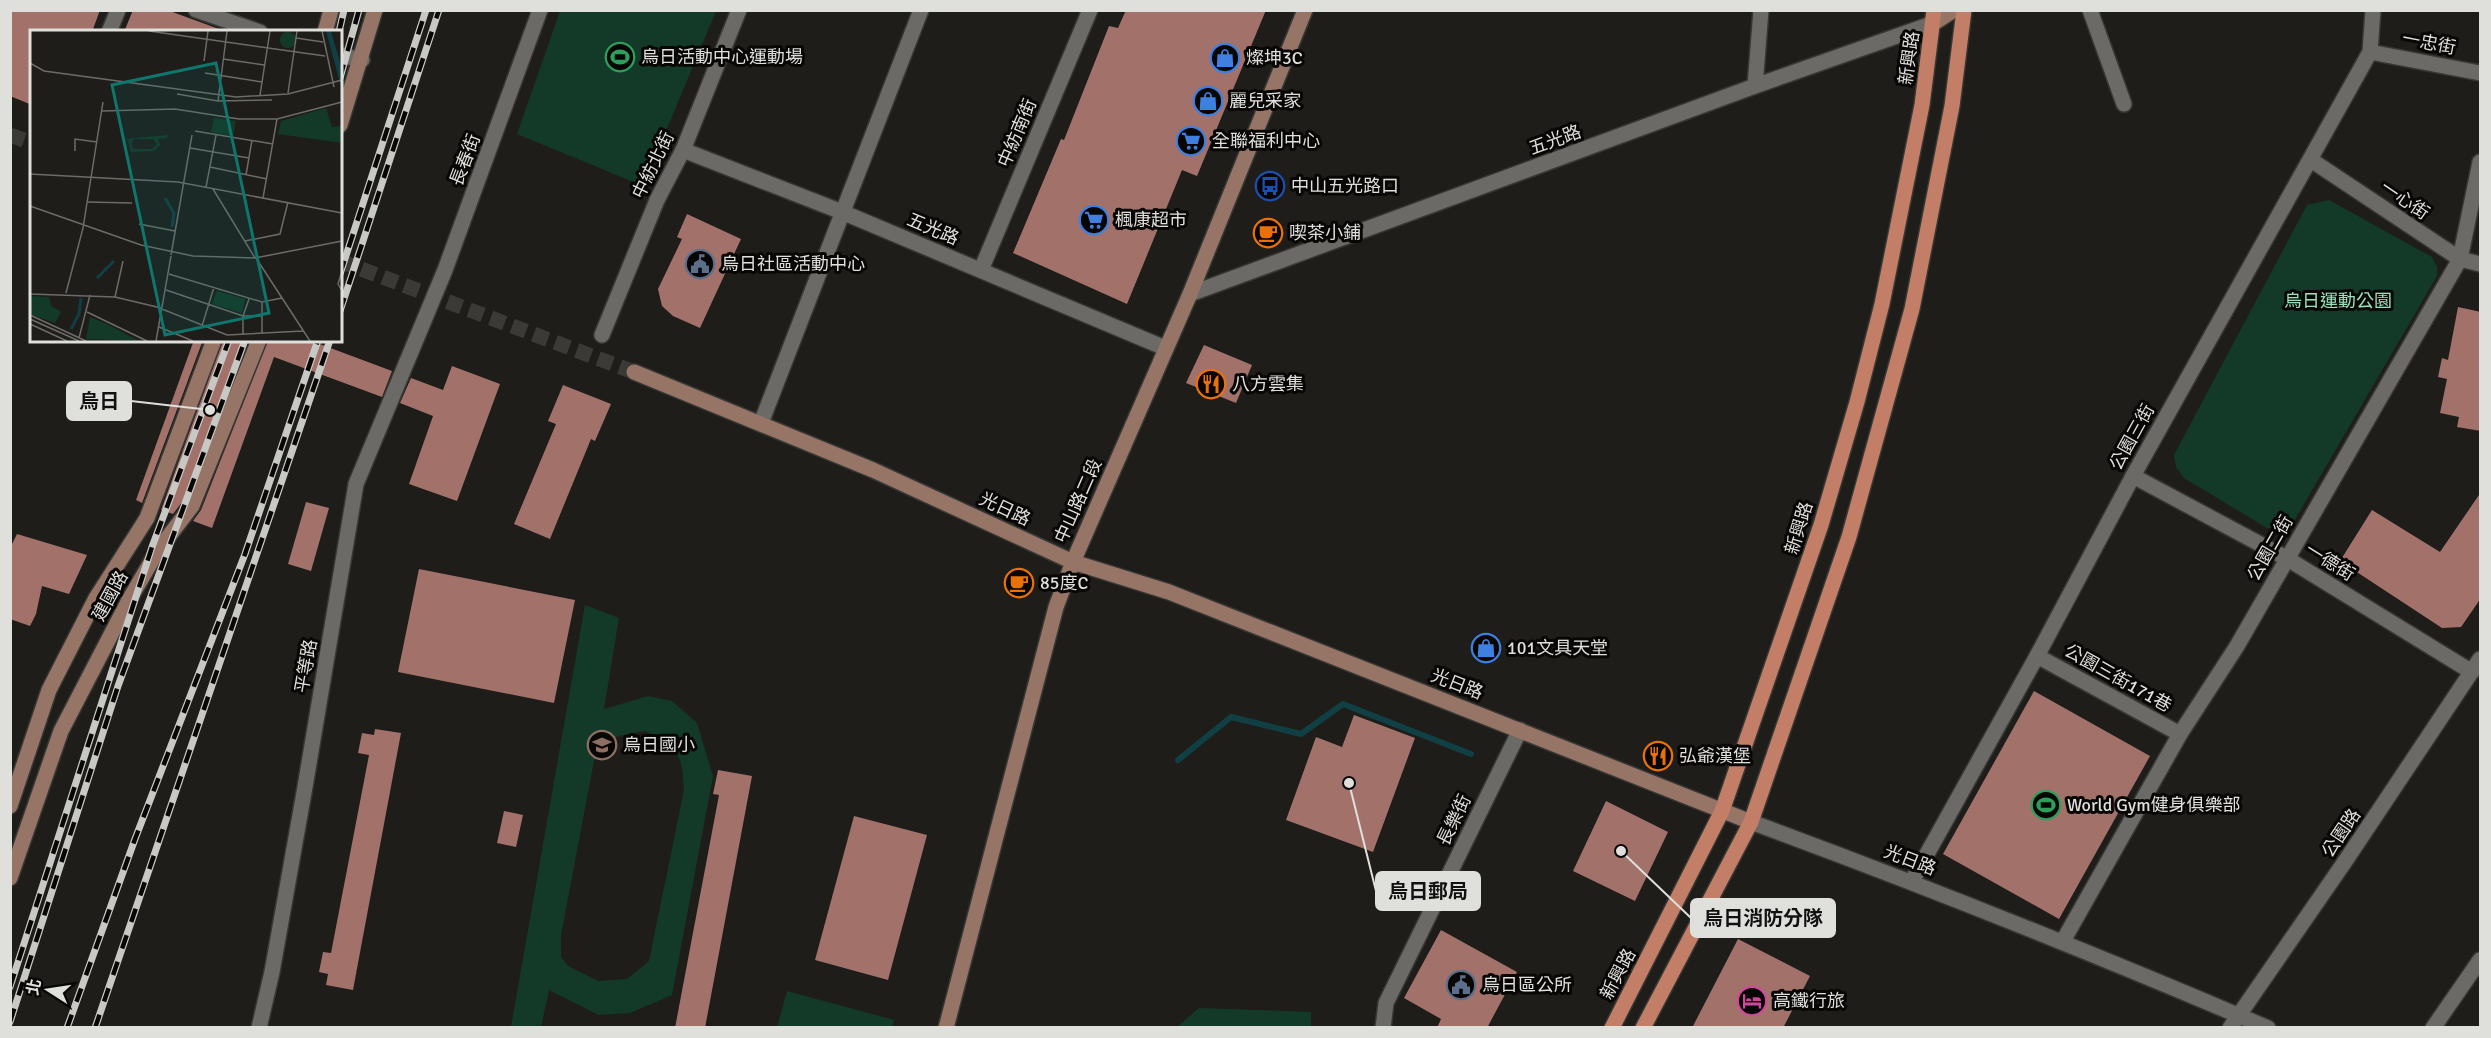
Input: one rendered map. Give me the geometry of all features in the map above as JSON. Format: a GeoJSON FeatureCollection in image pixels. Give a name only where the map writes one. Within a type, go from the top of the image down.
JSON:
{"type":"FeatureCollection","features":[{"type":"Feature","properties":{"kind":"main road"},"geometry":{"type":"LineString","coordinates":[[326,30],[331,10]]}},
{"type":"Feature","properties":{"kind":"main road"},"geometry":{"type":"LineString","coordinates":[[342,119],[362,60],[375,10]]}},
{"type":"Feature","properties":{"kind":"main road","name":"中山路二段"},"geometry":{"type":"LineString","coordinates":[[946,1028],[1056,607],[1073,562],[1190,294],[1305,10]]}},
{"type":"Feature","properties":{"kind":"main road","name":"五光路"},"geometry":{"type":"LineString","coordinates":[[1937,15],[1954,10]]}},
{"type":"Feature","properties":{"kind":"main road"},"geometry":{"type":"LineString","coordinates":[[1643,1028],[1751,822],[1849,537],[1906,331],[1952,106],[1964,10]]}},
{"type":"Feature","properties":{"kind":"main road","name":"新興路"},"geometry":{"type":"LineString","coordinates":[[1611,1028],[1722,811],[1807,568],[1857,402],[1882,304],[1922,105],[1937,15]]}},
{"type":"Feature","properties":{"kind":"main road","name":"建國路"},"geometry":{"type":"LineString","coordinates":[[10,806],[49,690],[96,598],[147,518],[213,342]]}},
{"type":"Feature","properties":{"kind":"main road","name":"建國路"},"geometry":{"type":"LineString","coordinates":[[10,878],[61,731],[129,600],[158,550],[192,506],[258,342]]}},
{"type":"Feature","properties":{"kind":"main road","name":"光日路"},"geometry":{"type":"LineString","coordinates":[[634,372],[873,470],[1073,562],[1169,592],[1751,822]]}},
{"type":"Feature","properties":{"kind":"street"},"geometry":{"type":"LineString","coordinates":[[110,30],[118,10]]}},
{"type":"Feature","properties":{"kind":"street"},"geometry":{"type":"LineString","coordinates":[[196,10],[254,30]]}},
{"type":"Feature","properties":{"kind":"street","name":"長春街"},"geometry":{"type":"LineString","coordinates":[[424,322],[540,10]]}},
{"type":"Feature","properties":{"kind":"street","name":"中紡北街"},"geometry":{"type":"LineString","coordinates":[[602,335],[657,200],[683,150],[739,10]]}},
{"type":"Feature","properties":{"kind":"street"},"geometry":{"type":"LineString","coordinates":[[761,423],[921,10]]}},
{"type":"Feature","properties":{"kind":"street","name":"中紡南街"},"geometry":{"type":"LineString","coordinates":[[981,270],[1090,10]]}},
{"type":"Feature","properties":{"kind":"street"},"geometry":{"type":"LineString","coordinates":[[1755,86],[1761,10]]}},
{"type":"Feature","properties":{"kind":"street"},"geometry":{"type":"LineString","coordinates":[[2090,10],[2124,104]]}},
{"type":"Feature","properties":{"kind":"street","name":"公園三街"},"geometry":{"type":"LineString","coordinates":[[1912,881],[2037,656],[2133,476],[2370,51],[2373,10]]}},
{"type":"Feature","properties":{"kind":"street","name":"五光路"},"geometry":{"type":"LineString","coordinates":[[1190,294],[1755,86],[1937,15]]}},
{"type":"Feature","properties":{"kind":"street","name":"一忠街"},"geometry":{"type":"LineString","coordinates":[[2370,51],[2481,73]]}},
{"type":"Feature","properties":{"kind":"street"},"geometry":{"type":"LineString","coordinates":[[342,55],[362,60]]}},
{"type":"Feature","properties":{"kind":"street","name":"五光路"},"geometry":{"type":"LineString","coordinates":[[683,150],[842,212],[1165,348]]}},
{"type":"Feature","properties":{"kind":"street","name":"一心街"},"geometry":{"type":"LineString","coordinates":[[2311,160],[2460,259],[2481,264]]}},
{"type":"Feature","properties":{"kind":"street","name":"公園二街"},"geometry":{"type":"LineString","coordinates":[[2063,941],[2180,734],[2237,646],[2460,259],[2481,162]]}},
{"type":"Feature","properties":{"kind":"street","name":"平等路"},"geometry":{"type":"LineString","coordinates":[[260,1028],[305,787],[356,484],[424,322]]}},
{"type":"Feature","properties":{"kind":"street","name":"一德街"},"geometry":{"type":"LineString","coordinates":[[2133,476],[2286,558],[2476,665]]}},
{"type":"Feature","properties":{"kind":"street","name":"公園三街171巷"},"geometry":{"type":"LineString","coordinates":[[2037,656],[2180,734]]}},
{"type":"Feature","properties":{"kind":"street","name":"公園路"},"geometry":{"type":"LineString","coordinates":[[2235,1022],[2476,665]]}},
{"type":"Feature","properties":{"kind":"street","name":"長樂街"},"geometry":{"type":"LineString","coordinates":[[1383,1028],[1386,1003],[1520,730]]}},
{"type":"Feature","properties":{"kind":"street","name":"光日路"},"geometry":{"type":"LineString","coordinates":[[1751,822],[1912,881],[2063,941],[2235,1022],[2268,1028]]}},
{"type":"Feature","properties":{"kind":"street"},"geometry":{"type":"LineString","coordinates":[[2433,1028],[2481,960]]}},
{"type":"Feature","properties":{"kind":"green space","name":"烏日活動中心運動場"},"geometry":{"type":"Polygon","coordinates":[[[560,11],[716,11],[643,186],[517,134],[560,11]]]}},
{"type":"Feature","properties":{"kind":"green space","name":"烏日運動公園"},"geometry":{"type":"Polygon","coordinates":[[[2329,200],[2432,257],[2437,267],[2437,276],[2290,528],[2267,528],[2184,478],[2176,467],[2174,455],[2307,205],[2329,200]]]}},
{"type":"Feature","properties":{"kind":"green space"},"geometry":{"type":"Polygon","coordinates":[[[585,605],[619,618],[604,709],[648,696],[672,701],[697,723],[713,776],[672,995],[630,1013],[599,1015],[549,990],[541,1027],[511,1027],[585,605]],[[646,731],[615,738],[599,752],[594,761],[561,935],[561,957],[568,966],[598,981],[627,979],[649,961],[684,790],[682,768],[677,753],[646,731]]]}},
{"type":"Feature","properties":{"kind":"green space"},"geometry":{"type":"Polygon","coordinates":[[[787,991],[894,1020],[892,1027],[777,1027],[787,991]]]}},
{"type":"Feature","properties":{"kind":"green space"},"geometry":{"type":"Polygon","coordinates":[[[1199,1008],[1311,1012],[1311,1027],[1177,1027],[1199,1008]]]}},
{"type":"Feature","properties":{"kind":"building"},"geometry":{"type":"Polygon","coordinates":[[[10,10],[100,10],[93,30],[30,30],[30,104],[10,96],[10,10]]]}},
{"type":"Feature","properties":{"kind":"building"},"geometry":{"type":"Polygon","coordinates":[[[133,10],[167,10],[219,29],[219,30],[125,30],[133,10]]]}},
{"type":"Feature","properties":{"kind":"building"},"geometry":{"type":"Polygon","coordinates":[[[1126,10],[1266,10],[1197,176],[1182,170],[1127,304],[1013,253],[1061,139],[1064,140],[1109,26],[1118,28],[1126,10]]]}},
{"type":"Feature","properties":{"kind":"building","name":"烏日社區活動中心"},"geometry":{"type":"Polygon","coordinates":[[[687,214],[741,239],[700,328],[673,316],[662,306],[658,289],[682,239],[677,237],[687,214]]]}},
{"type":"Feature","properties":{"kind":"building"},"geometry":{"type":"Polygon","coordinates":[[[2458,307],[2481,312],[2481,431],[2457,427],[2459,417],[2440,413],[2447,379],[2438,377],[2442,358],[2448,360],[2458,307]]]}},
{"type":"Feature","properties":{"kind":"building"},"geometry":{"type":"Polygon","coordinates":[[[193,342],[202,342],[142,503],[136,500],[193,342]]]}},
{"type":"Feature","properties":{"kind":"building"},"geometry":{"type":"Polygon","coordinates":[[[222,342],[247,342],[183,501],[173,514],[161,510],[222,342]]]}},
{"type":"Feature","properties":{"kind":"building"},"geometry":{"type":"Polygon","coordinates":[[[267,342],[314,342],[392,371],[382,397],[274,357],[212,528],[193,521],[201,510],[267,342]]]}},
{"type":"Feature","properties":{"kind":"building"},"geometry":{"type":"Polygon","coordinates":[[[1204,345],[1252,365],[1236,403],[1186,383],[1204,345]]]}},
{"type":"Feature","properties":{"kind":"building"},"geometry":{"type":"Polygon","coordinates":[[[452,366],[500,384],[457,501],[409,484],[433,416],[400,403],[411,378],[443,390],[452,366]]]}},
{"type":"Feature","properties":{"kind":"building"},"geometry":{"type":"Polygon","coordinates":[[[563,385],[611,404],[595,441],[591,439],[550,539],[514,524],[556,424],[548,421],[563,385]]]}},
{"type":"Feature","properties":{"kind":"building"},"geometry":{"type":"Polygon","coordinates":[[[2481,492],[2481,598],[2461,627],[2442,628],[2340,561],[2372,510],[2440,552],[2481,492]]]}},
{"type":"Feature","properties":{"kind":"building"},"geometry":{"type":"Polygon","coordinates":[[[306,502],[329,508],[311,571],[288,564],[306,502]]]}},
{"type":"Feature","properties":{"kind":"building"},"geometry":{"type":"Polygon","coordinates":[[[17,534],[87,555],[69,594],[42,586],[36,614],[30,626],[10,619],[10,548],[17,534]]]}},
{"type":"Feature","properties":{"kind":"building"},"geometry":{"type":"Polygon","coordinates":[[[419,569],[575,600],[554,703],[398,672],[419,569]]]}},
{"type":"Feature","properties":{"kind":"building","name":"World Gym健身俱樂部"},"geometry":{"type":"Polygon","coordinates":[[[2034,691],[2150,756],[2059,919],[1943,854],[2034,691]]]}},
{"type":"Feature","properties":{"kind":"building"},"geometry":{"type":"Polygon","coordinates":[[[1354,715],[1415,738],[1373,852],[1286,820],[1316,737],[1342,747],[1354,715]]]}},
{"type":"Feature","properties":{"kind":"building"},"geometry":{"type":"Polygon","coordinates":[[[375,729],[401,733],[353,990],[326,985],[328,974],[319,972],[323,952],[331,953],[369,755],[358,753],[362,733],[374,735],[375,729]]]}},
{"type":"Feature","properties":{"kind":"building"},"geometry":{"type":"Polygon","coordinates":[[[718,770],[752,776],[705,1028],[675,1028],[719,795],[713,794],[718,770]]]}},
{"type":"Feature","properties":{"kind":"building"},"geometry":{"type":"Polygon","coordinates":[[[1606,801],[1668,832],[1635,901],[1573,871],[1606,801]]]}},
{"type":"Feature","properties":{"kind":"building"},"geometry":{"type":"Polygon","coordinates":[[[504,811],[523,815],[516,847],[497,843],[504,811]]]}},
{"type":"Feature","properties":{"kind":"building"},"geometry":{"type":"Polygon","coordinates":[[[854,816],[927,835],[888,980],[815,960],[854,816]]]}},
{"type":"Feature","properties":{"kind":"building","name":"烏日區公所"},"geometry":{"type":"Polygon","coordinates":[[[1441,930],[1517,972],[1487,1028],[1437,1028],[1441,1019],[1404,998],[1441,930]]]}},
{"type":"Feature","properties":{"kind":"building","name":"高鐵行旅"},"geometry":{"type":"Polygon","coordinates":[[[1738,939],[1810,976],[1783,1028],[1692,1028],[1738,939]]]}},
{"type":"Feature","properties":{"kind":"waterway"},"geometry":{"type":"LineString","coordinates":[[1178,760],[1231,717],[1301,734],[1343,704],[1471,754]]}},
{"type":"Feature","properties":{"kind":"tunnel"},"geometry":{"type":"LineString","coordinates":[[10,135],[30,142]]}},
{"type":"Feature","properties":{"kind":"tunnel"},"geometry":{"type":"LineString","coordinates":[[342,262],[634,372]]}},
{"type":"Feature","properties":{"kind":"railway"},"geometry":{"type":"LineString","coordinates":[[339,30],[344,10]]}},
{"type":"Feature","properties":{"kind":"railway"},"geometry":{"type":"LineString","coordinates":[[342,71],[359,10]]}},
{"type":"Feature","properties":{"kind":"railway"},"geometry":{"type":"LineString","coordinates":[[342,268],[426,10]]}},
{"type":"Feature","properties":{"kind":"railway"},"geometry":{"type":"LineString","coordinates":[[342,305],[439,10]]}},
{"type":"Feature","properties":{"kind":"railway"},"geometry":{"type":"LineString","coordinates":[[10,987],[152,547],[228,342]]}},
{"type":"Feature","properties":{"kind":"railway"},"geometry":{"type":"LineString","coordinates":[[10,1022],[118,686],[244,342]]}},
{"type":"Feature","properties":{"kind":"railway"},"geometry":{"type":"LineString","coordinates":[[67,1028],[135,839],[245,554],[317,342]]}},
{"type":"Feature","properties":{"kind":"railway"},"geometry":{"type":"LineString","coordinates":[[95,1028],[329,342]]}},
{"type":"Feature","properties":{"kind":"place","name":"烏日活動中心運動場"},"geometry":{"type":"Point","coordinates":[620,57]}},
{"type":"Feature","properties":{"kind":"place","name":"燦坤3C"},"geometry":{"type":"Point","coordinates":[1225,58]}},
{"type":"Feature","properties":{"kind":"place","name":"麗兒采家"},"geometry":{"type":"Point","coordinates":[1208,101]}},
{"type":"Feature","properties":{"kind":"place","name":"全聯福利中心"},"geometry":{"type":"Point","coordinates":[1191,141]}},
{"type":"Feature","properties":{"kind":"place","name":"中山五光路口"},"geometry":{"type":"Point","coordinates":[1270,186]}},
{"type":"Feature","properties":{"kind":"place","name":"楓康超市"},"geometry":{"type":"Point","coordinates":[1094,220]}},
{"type":"Feature","properties":{"kind":"place","name":"喫茶小鋪"},"geometry":{"type":"Point","coordinates":[1268,233]}},
{"type":"Feature","properties":{"kind":"place","name":"烏日社區活動中心"},"geometry":{"type":"Point","coordinates":[700,264]}},
{"type":"Feature","properties":{"kind":"place","name":"八方雲集"},"geometry":{"type":"Point","coordinates":[1211,384]}},
{"type":"Feature","properties":{"kind":"place","name":"烏日"},"geometry":{"type":"Point","coordinates":[210,410]}},
{"type":"Feature","properties":{"kind":"place","name":"85度C"},"geometry":{"type":"Point","coordinates":[1019,583]}},
{"type":"Feature","properties":{"kind":"place","name":"101文具天堂"},"geometry":{"type":"Point","coordinates":[1486,648]}},
{"type":"Feature","properties":{"kind":"place","name":"烏日國小"},"geometry":{"type":"Point","coordinates":[602,745]}},
{"type":"Feature","properties":{"kind":"place","name":"弘爺漢堡"},"geometry":{"type":"Point","coordinates":[1658,756]}},
{"type":"Feature","properties":{"kind":"place","name":"烏日郵局"},"geometry":{"type":"Point","coordinates":[1349,783]}},
{"type":"Feature","properties":{"kind":"place","name":"World Gym健身俱樂部"},"geometry":{"type":"Point","coordinates":[2046,805]}},
{"type":"Feature","properties":{"kind":"place","name":"烏日消防分隊"},"geometry":{"type":"Point","coordinates":[1621,851]}},
{"type":"Feature","properties":{"kind":"place","name":"烏日區公所"},"geometry":{"type":"Point","coordinates":[1461,985]}},
{"type":"Feature","properties":{"kind":"place","name":"高鐵行旅"},"geometry":{"type":"Point","coordinates":[1752,1001]}}]}
